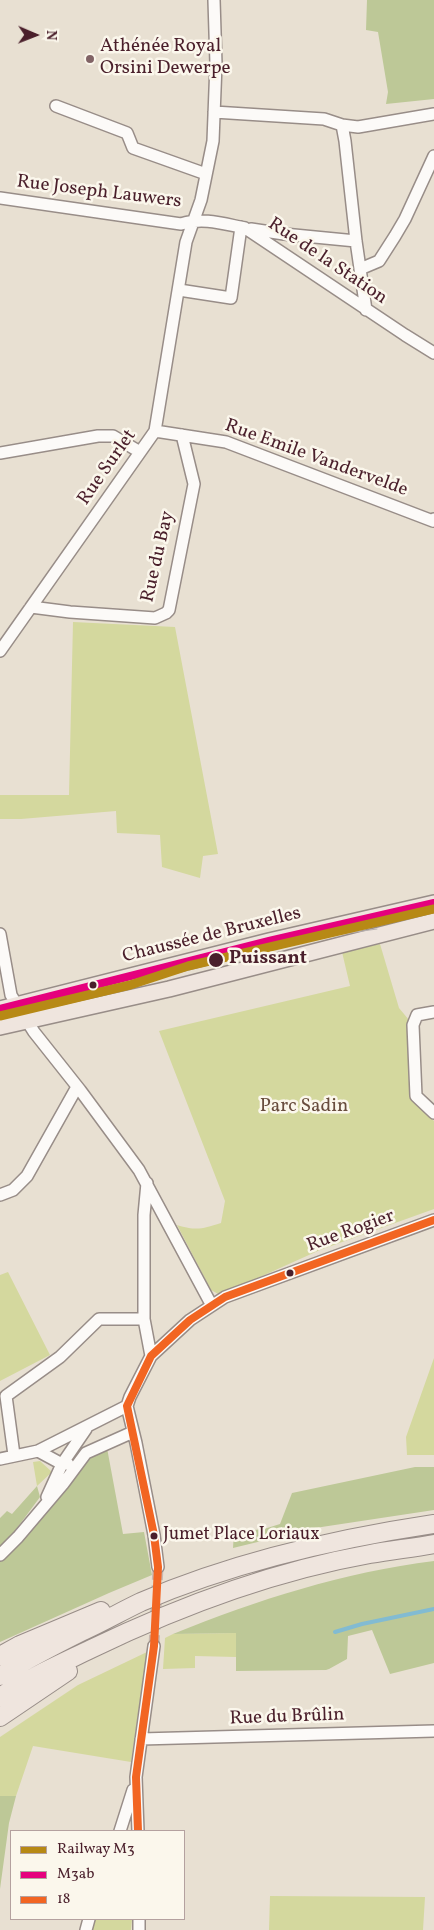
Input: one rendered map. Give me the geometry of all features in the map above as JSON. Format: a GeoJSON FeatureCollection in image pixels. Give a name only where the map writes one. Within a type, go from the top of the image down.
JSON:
{"type":"FeatureCollection","features":[{"type":"Feature","properties":{"kind":"highway"},"geometry":{"type":"LineString","coordinates":[[0,1676],[22,1662],[141,1602],[202,1579],[272,1557],[365,1534],[434,1524]]}},
{"type":"Feature","properties":{"kind":"highway"},"geometry":{"type":"LineString","coordinates":[[0,1697],[50,1669],[126,1632],[207,1599],[278,1576],[369,1554],[434,1544]]}},
{"type":"Feature","properties":{"kind":"highway"},"geometry":{"type":"LineString","coordinates":[[0,1656],[20,1645],[96,1612],[141,1602]]}},
{"type":"Feature","properties":{"kind":"highway"},"geometry":{"type":"LineString","coordinates":[[0,1717],[126,1632]]}},
{"type":"Feature","properties":{"kind":"main road","name":"Chaussée de Bruxelles"},"geometry":{"type":"LineString","coordinates":[[0,1027],[22,1014],[269,941],[434,903]]}},
{"type":"Feature","properties":{"kind":"main road","name":"Chaussée de Bruxelles"},"geometry":{"type":"LineString","coordinates":[[0,1009],[22,1014],[169,989],[434,921]]}},
{"type":"Feature","properties":{"kind":"street","name":"Rue Surlet"},"geometry":{"type":"LineString","coordinates":[[0,651],[155,431],[186,242],[201,200],[213,141],[216,64],[214,0]]}},
{"type":"Feature","properties":{"kind":"street"},"geometry":{"type":"LineString","coordinates":[[56,106],[127,133],[133,148],[206,174]]}},
{"type":"Feature","properties":{"kind":"street"},"geometry":{"type":"LineString","coordinates":[[214,112],[324,119],[342,125],[358,127],[434,114]]}},
{"type":"Feature","properties":{"kind":"street"},"geometry":{"type":"LineString","coordinates":[[342,125],[366,310]]}},
{"type":"Feature","properties":{"kind":"street"},"geometry":{"type":"LineString","coordinates":[[360,269],[378,261],[381,257],[405,219],[434,156]]}},
{"type":"Feature","properties":{"kind":"street","name":"Rue Joseph Lauwers"},"geometry":{"type":"LineString","coordinates":[[0,198],[181,224],[193,220]]}},
{"type":"Feature","properties":{"kind":"street","name":"Rue de la Station"},"geometry":{"type":"LineString","coordinates":[[193,220],[218,222],[243,228],[434,353]]}},
{"type":"Feature","properties":{"kind":"street"},"geometry":{"type":"LineString","coordinates":[[179,290],[231,298],[243,228],[356,241]]}},
{"type":"Feature","properties":{"kind":"street","name":"Rue Emile Vandervelde"},"geometry":{"type":"LineString","coordinates":[[155,431],[226,442],[433,521],[434,519]]}},
{"type":"Feature","properties":{"kind":"street","name":"Rue du Bay"},"geometry":{"type":"LineString","coordinates":[[31,607],[70,612],[155,618],[169,610],[194,484],[182,435]]}},
{"type":"Feature","properties":{"kind":"street"},"geometry":{"type":"LineString","coordinates":[[0,453],[98,436],[114,436],[140,452]]}},
{"type":"Feature","properties":{"kind":"street"},"geometry":{"type":"LineString","coordinates":[[0,934],[11,995],[22,1014],[139,1170],[211,1304]]}},
{"type":"Feature","properties":{"kind":"street"},"geometry":{"type":"LineString","coordinates":[[434,1012],[418,1015],[413,1025],[416,1096],[434,1113]]}},
{"type":"Feature","properties":{"kind":"street"},"geometry":{"type":"LineString","coordinates":[[0,1195],[13,1190],[27,1176],[77,1086]]}},
{"type":"Feature","properties":{"kind":"street"},"geometry":{"type":"LineString","coordinates":[[147,1183],[144,1215],[144,1319],[151,1356]]}},
{"type":"Feature","properties":{"kind":"street","name":"Rue Rogier"},"geometry":{"type":"LineString","coordinates":[[127,1406],[151,1356],[190,1320],[211,1304],[225,1297],[434,1220]]}},
{"type":"Feature","properties":{"kind":"street"},"geometry":{"type":"LineString","coordinates":[[14,1455],[6,1396],[60,1357],[99,1319],[144,1319]]}},
{"type":"Feature","properties":{"kind":"street"},"geometry":{"type":"LineString","coordinates":[[0,1459],[38,1451],[87,1428],[127,1406],[152,1526],[158,1567]]}},
{"type":"Feature","properties":{"kind":"street"},"geometry":{"type":"LineString","coordinates":[[41,1510],[62,1464],[87,1428]]}},
{"type":"Feature","properties":{"kind":"street"},"geometry":{"type":"LineString","coordinates":[[0,1555],[41,1510],[86,1453],[133,1432]]}},
{"type":"Feature","properties":{"kind":"street"},"geometry":{"type":"LineString","coordinates":[[38,1451],[62,1464],[78,1464]]}},
{"type":"Feature","properties":{"kind":"street"},"geometry":{"type":"LineString","coordinates":[[120,1830],[136,1776],[154,1646]]}},
{"type":"Feature","properties":{"kind":"street","name":"Rue du Brûlin"},"geometry":{"type":"LineString","coordinates":[[141,1739],[434,1731]]}},
{"type":"Feature","properties":{"kind":"street"},"geometry":{"type":"LineString","coordinates":[[136,1776],[138,1830]]}},
{"type":"Feature","properties":{"kind":"green space"},"geometry":{"type":"Polygon","coordinates":[[[367,0],[434,0],[434,99],[386,104],[388,92],[378,32],[366,30],[367,0]]]}},
{"type":"Feature","properties":{"kind":"green space"},"geometry":{"type":"Polygon","coordinates":[[[73,622],[175,627],[218,854],[203,856],[200,878],[162,867],[160,835],[117,833],[116,811],[0,819],[0,795],[69,795],[73,622]]]}},
{"type":"Feature","properties":{"kind":"green space","name":"Parc Sadin"},"geometry":{"type":"Polygon","coordinates":[[[380,944],[399,1008],[409,1020],[412,1100],[434,1121],[434,1209],[320,1250],[220,1295],[211,1290],[177,1225],[199,1228],[221,1223],[225,1201],[159,1031],[350,986],[342,952],[380,944]]]}},
{"type":"Feature","properties":{"kind":"green space"},"geometry":{"type":"Polygon","coordinates":[[[8,1272],[50,1355],[0,1381],[0,1275],[8,1272]]]}},
{"type":"Feature","properties":{"kind":"green space"},"geometry":{"type":"Polygon","coordinates":[[[434,1358],[434,1455],[407,1455],[406,1437],[434,1358]]]}},
{"type":"Feature","properties":{"kind":"green space"},"geometry":{"type":"Polygon","coordinates":[[[107,1448],[123,1534],[144,1532],[152,1575],[0,1642],[0,1555],[69,1477],[96,1452],[107,1448]]]}},
{"type":"Feature","properties":{"kind":"green space"},"geometry":{"type":"Polygon","coordinates":[[[40,1461],[52,1472],[37,1486],[33,1462],[40,1461]]]}},
{"type":"Feature","properties":{"kind":"green space"},"geometry":{"type":"Polygon","coordinates":[[[415,1467],[434,1467],[434,1510],[315,1528],[233,1548],[234,1532],[264,1529],[280,1524],[292,1493],[415,1467]]]}},
{"type":"Feature","properties":{"kind":"green space"},"geometry":{"type":"Polygon","coordinates":[[[37,1486],[40,1497],[0,1551],[0,1518],[7,1511],[12,1514],[37,1486]]]}},
{"type":"Feature","properties":{"kind":"green space"},"geometry":{"type":"Polygon","coordinates":[[[434,1561],[434,1663],[390,1674],[372,1630],[348,1636],[347,1659],[326,1670],[236,1671],[236,1633],[173,1634],[301,1589],[367,1572],[434,1561]]]}},
{"type":"Feature","properties":{"kind":"green space"},"geometry":{"type":"Polygon","coordinates":[[[236,1633],[236,1657],[195,1656],[195,1668],[163,1669],[165,1638],[173,1634],[236,1633]]]}},
{"type":"Feature","properties":{"kind":"green space"},"geometry":{"type":"Polygon","coordinates":[[[147,1652],[131,1762],[33,1746],[16,1796],[0,1796],[0,1737],[78,1685],[147,1652]]]}},
{"type":"Feature","properties":{"kind":"green space"},"geometry":{"type":"Polygon","coordinates":[[[0,1796],[16,1796],[9,1823],[0,1889],[0,1796]]]}},
{"type":"Feature","properties":{"kind":"green space"},"geometry":{"type":"Polygon","coordinates":[[[270,1896],[425,1897],[423,1930],[269,1930],[270,1896]]]}},
{"type":"Feature","properties":{"kind":"green space"},"geometry":{"type":"Polygon","coordinates":[[[93,1920],[132,1920],[131,1930],[91,1930],[93,1920]]]}},
{"type":"Feature","properties":{"kind":"waterway"},"geometry":{"type":"LineString","coordinates":[[335,1632],[362,1624],[434,1609]]}},
{"type":"Feature","properties":{"kind":"tunnel"},"geometry":{"type":"LineString","coordinates":[[154,1646],[158,1567]]}},
{"type":"Feature","properties":{"kind":"tram line"},"geometry":{"type":"LineString","coordinates":[[313,938],[377,929]]}},
{"type":"Feature","properties":{"kind":"rail line","name":"M3"},"geometry":{"type":"LineString","coordinates":[[0,1016],[130,985],[188,966],[434,909]]}},
{"type":"Feature","properties":{"kind":"transit line","name":"M3ab"},"geometry":{"type":"LineString","coordinates":[[0,1009],[269,941],[434,903]]}},
{"type":"Feature","properties":{"kind":"transit line","name":"18"},"geometry":{"type":"LineString","coordinates":[[138,1830],[136,1777],[154,1646],[158,1567],[154,1535],[127,1406],[151,1356],[190,1320],[225,1297],[434,1220]]}},
{"type":"Feature","properties":{"kind":"place","name":"Athénée Royal Orsini Dewerpe"},"geometry":{"type":"Point","coordinates":[90,59]}},
{"type":"Feature","properties":{"kind":"place","name":"Puissant"},"geometry":{"type":"Point","coordinates":[216,960]}},
{"type":"Feature","properties":{"kind":"place","name":"Jumet Place Loriaux"},"geometry":{"type":"Point","coordinates":[154,1536]}}]}
